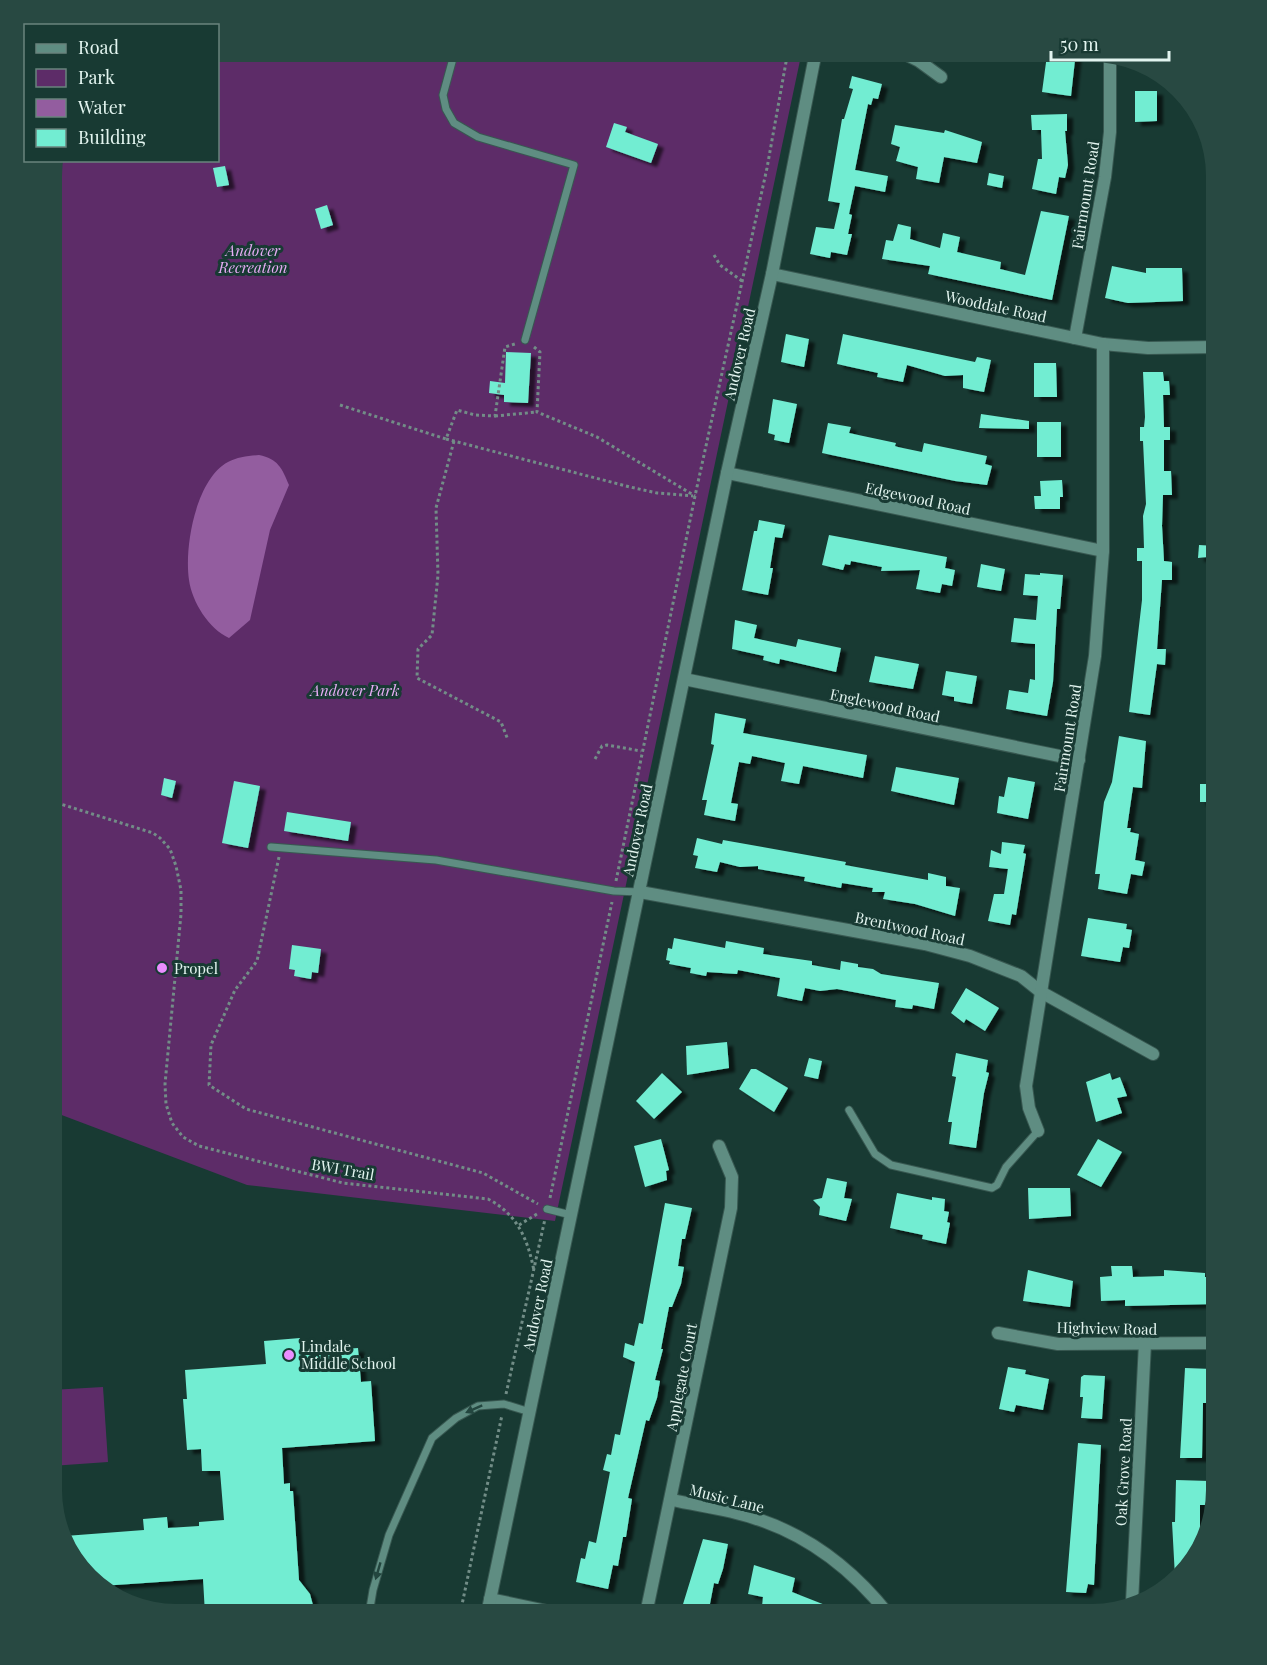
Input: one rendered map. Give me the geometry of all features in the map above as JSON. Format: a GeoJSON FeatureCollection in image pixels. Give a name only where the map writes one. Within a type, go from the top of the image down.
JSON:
{"type":"FeatureCollection","features":[{"type":"Feature","properties":{"kind":"street","name":"Andover Road"},"geometry":{"type":"LineString","coordinates":[[489,1604],[727,473],[772,274],[814,62]]}},
{"type":"Feature","properties":{"kind":"street"},"geometry":{"type":"LineString","coordinates":[[920,62],[941,77]]}},
{"type":"Feature","properties":{"kind":"street","name":"Fairmount Road"},"geometry":{"type":"LineString","coordinates":[[1075,338],[1105,177],[1110,132],[1110,64]]}},
{"type":"Feature","properties":{"kind":"street","name":"Wooddale Road"},"geometry":{"type":"LineString","coordinates":[[772,274],[1102,344],[1148,348],[1206,347]]}},
{"type":"Feature","properties":{"kind":"street","name":"Fairmount Road"},"geometry":{"type":"LineString","coordinates":[[1038,1131],[1029,1108],[1026,1086],[1095,656],[1103,552],[1102,344]]}},
{"type":"Feature","properties":{"kind":"street","name":"Edgewood Road"},"geometry":{"type":"LineString","coordinates":[[727,473],[1103,552]]}},
{"type":"Feature","properties":{"kind":"street","name":"Englewood Road"},"geometry":{"type":"LineString","coordinates":[[684,679],[1080,760]]}},
{"type":"Feature","properties":{"kind":"street","name":"Brentwood Road"},"geometry":{"type":"LineString","coordinates":[[640,892],[925,944],[970,956],[1021,975],[1041,992],[1153,1054]]}},
{"type":"Feature","properties":{"kind":"street","name":"Applegate Court"},"geometry":{"type":"LineString","coordinates":[[648,1604],[672,1500],[731,1208],[732,1177],[720,1146]]}},
{"type":"Feature","properties":{"kind":"street","name":"Highview Road"},"geometry":{"type":"LineString","coordinates":[[998,1333],[1058,1344],[1206,1343]]}},
{"type":"Feature","properties":{"kind":"street","name":"Oak Grove Road"},"geometry":{"type":"LineString","coordinates":[[1132,1595],[1145,1343]]}},
{"type":"Feature","properties":{"kind":"street","name":"Music Lane"},"geometry":{"type":"LineString","coordinates":[[672,1500],[753,1518],[804,1539],[837,1562],[880,1604]]}},
{"type":"Feature","properties":{"kind":"street"},"geometry":{"type":"LineString","coordinates":[[490,1599],[514,1604]]}},
{"type":"Feature","properties":{"kind":"lane"},"geometry":{"type":"LineString","coordinates":[[452,62],[443,95],[446,109],[454,123],[478,137],[574,165],[525,340]]}},
{"type":"Feature","properties":{"kind":"lane"},"geometry":{"type":"LineString","coordinates":[[271,847],[436,860],[614,891],[640,892]]}},
{"type":"Feature","properties":{"kind":"lane"},"geometry":{"type":"LineString","coordinates":[[849,1110],[875,1154],[891,1166],[992,1188],[997,1185],[1006,1167],[1038,1131]]}},
{"type":"Feature","properties":{"kind":"lane"},"geometry":{"type":"LineString","coordinates":[[547,1209],[572,1215]]}},
{"type":"Feature","properties":{"kind":"lane"},"geometry":{"type":"LineString","coordinates":[[371,1604],[388,1535],[432,1438],[456,1418],[477,1406],[504,1404],[530,1412]]}},
{"type":"Feature","properties":{"kind":"path"},"geometry":{"type":"LineString","coordinates":[[535,1272],[695,496],[767,168],[786,62]]}},
{"type":"Feature","properties":{"kind":"path"},"geometry":{"type":"LineString","coordinates":[[714,255],[720,265],[742,281]]}},
{"type":"Feature","properties":{"kind":"path"},"geometry":{"type":"LineString","coordinates":[[495,416],[505,347],[525,340],[540,352],[537,412]]}},
{"type":"Feature","properties":{"kind":"path"},"geometry":{"type":"LineString","coordinates":[[340,405],[446,439],[630,487],[657,493],[695,496]]}},
{"type":"Feature","properties":{"kind":"path"},"geometry":{"type":"LineString","coordinates":[[446,439],[457,410],[475,415],[495,416],[537,412],[597,437],[695,496]]}},
{"type":"Feature","properties":{"kind":"path"},"geometry":{"type":"LineString","coordinates":[[454,441],[436,508],[438,575],[432,635],[418,649],[417,678],[501,722],[508,740]]}},
{"type":"Feature","properties":{"kind":"path"},"geometry":{"type":"LineString","coordinates":[[595,759],[602,746],[607,745],[642,752]]}},
{"type":"Feature","properties":{"kind":"path","name":"BWI Trail"},"geometry":{"type":"LineString","coordinates":[[62,804],[153,833],[170,849],[181,890],[181,914],[165,1084],[169,1113],[183,1137],[222,1154],[343,1184],[488,1198],[501,1206],[519,1225],[530,1249],[535,1272],[504,1404],[462,1604]]}},
{"type":"Feature","properties":{"kind":"path"},"geometry":{"type":"LineString","coordinates":[[281,848],[257,961],[235,990],[211,1045],[209,1085],[246,1109],[483,1173],[547,1209]]}},
{"type":"Feature","properties":{"kind":"path"},"geometry":{"type":"LineString","coordinates":[[519,1225],[528,1217],[547,1209]]}},
{"type":"Feature","properties":{"kind":"green space","name":"Andover Park"},"geometry":{"type":"Polygon","coordinates":[[[219,62],[800,62],[555,1221],[247,1185],[62,1115],[62,162],[219,162],[219,62]]]}},
{"type":"Feature","properties":{"kind":"green space"},"geometry":{"type":"Polygon","coordinates":[[[103,1387],[108,1462],[62,1465],[62,1389],[103,1387]]]}},
{"type":"Feature","properties":{"kind":"water"},"geometry":{"type":"Polygon","coordinates":[[[259,455],[271,459],[278,465],[289,485],[270,530],[250,620],[229,638],[208,621],[198,606],[189,580],[188,550],[200,498],[208,483],[228,462],[259,455]]]}},
{"type":"Feature","properties":{"kind":"building"},"geometry":{"type":"Polygon","coordinates":[[[1046,62],[1075,62],[1071,96],[1042,92],[1046,62]]]}},
{"type":"Feature","properties":{"kind":"building"},"geometry":{"type":"Polygon","coordinates":[[[852,76],[882,84],[878,99],[873,98],[871,105],[868,104],[855,170],[888,176],[885,192],[855,186],[849,214],[852,215],[848,234],[852,234],[847,255],[831,252],[830,258],[810,254],[816,227],[834,229],[840,203],[828,201],[842,119],[844,119],[853,89],[849,88],[852,76]]]}},
{"type":"Feature","properties":{"kind":"building"},"geometry":{"type":"Polygon","coordinates":[[[1135,91],[1157,91],[1157,121],[1135,122],[1135,91]]]}},
{"type":"Feature","properties":{"kind":"building"},"geometry":{"type":"Polygon","coordinates":[[[1067,114],[1067,131],[1065,131],[1068,165],[1065,178],[1059,177],[1056,194],[1032,189],[1038,159],[1042,159],[1041,130],[1032,130],[1031,115],[1067,114]]]}},
{"type":"Feature","properties":{"kind":"building"},"geometry":{"type":"Polygon","coordinates":[[[614,123],[627,127],[625,132],[658,144],[651,163],[606,147],[614,123]]]}},
{"type":"Feature","properties":{"kind":"building"},"geometry":{"type":"Polygon","coordinates":[[[895,125],[944,133],[945,130],[982,142],[977,163],[944,157],[939,183],[916,179],[918,167],[896,161],[900,147],[891,144],[895,125]]]}},
{"type":"Feature","properties":{"kind":"building"},"geometry":{"type":"Polygon","coordinates":[[[225,166],[229,185],[217,187],[213,168],[225,166]]]}},
{"type":"Feature","properties":{"kind":"building"},"geometry":{"type":"Polygon","coordinates":[[[989,173],[1004,176],[1002,188],[987,185],[989,173]]]}},
{"type":"Feature","properties":{"kind":"building"},"geometry":{"type":"Polygon","coordinates":[[[327,205],[333,225],[321,229],[315,209],[327,205]]]}},
{"type":"Feature","properties":{"kind":"building"},"geometry":{"type":"Polygon","coordinates":[[[1041,211],[1069,216],[1052,300],[928,274],[930,266],[882,259],[886,240],[893,241],[898,224],[911,227],[910,239],[940,248],[943,233],[960,237],[957,252],[1001,262],[1000,269],[1025,275],[1041,211]]]}},
{"type":"Feature","properties":{"kind":"building"},"geometry":{"type":"Polygon","coordinates":[[[1112,266],[1146,273],[1146,268],[1182,268],[1183,301],[1128,303],[1105,298],[1112,266]]]}},
{"type":"Feature","properties":{"kind":"building"},"geometry":{"type":"Polygon","coordinates":[[[786,334],[809,339],[804,367],[781,362],[786,334]]]}},
{"type":"Feature","properties":{"kind":"building"},"geometry":{"type":"Polygon","coordinates":[[[843,334],[975,362],[977,357],[991,360],[984,392],[963,388],[963,375],[945,376],[907,365],[903,382],[877,377],[878,373],[837,364],[843,334]]]}},
{"type":"Feature","properties":{"kind":"building"},"geometry":{"type":"Polygon","coordinates":[[[506,352],[531,353],[528,403],[504,402],[504,395],[489,393],[490,381],[505,383],[506,352]]]}},
{"type":"Feature","properties":{"kind":"building"},"geometry":{"type":"Polygon","coordinates":[[[1034,363],[1056,363],[1057,397],[1034,397],[1034,363]]]}},
{"type":"Feature","properties":{"kind":"building"},"geometry":{"type":"Polygon","coordinates":[[[1143,372],[1163,372],[1164,381],[1169,381],[1170,395],[1163,395],[1164,427],[1170,427],[1170,440],[1164,440],[1164,471],[1171,471],[1172,495],[1163,495],[1162,526],[1164,561],[1172,562],[1172,580],[1162,580],[1157,649],[1166,649],[1165,665],[1157,664],[1150,715],[1129,712],[1142,600],[1142,561],[1137,561],[1137,548],[1144,548],[1143,516],[1146,504],[1143,441],[1140,441],[1140,427],[1144,427],[1145,417],[1143,372]]]}},
{"type":"Feature","properties":{"kind":"building"},"geometry":{"type":"Polygon","coordinates":[[[773,399],[797,404],[789,443],[774,440],[775,435],[768,433],[773,399]]]}},
{"type":"Feature","properties":{"kind":"building"},"geometry":{"type":"Polygon","coordinates":[[[981,414],[1029,421],[1029,429],[979,428],[981,414]]]}},
{"type":"Feature","properties":{"kind":"building"},"geometry":{"type":"Polygon","coordinates":[[[1037,422],[1061,422],[1061,457],[1037,457],[1037,422]]]}},
{"type":"Feature","properties":{"kind":"building"},"geometry":{"type":"Polygon","coordinates":[[[828,423],[851,427],[849,433],[896,443],[895,446],[922,452],[924,443],[987,456],[985,464],[992,466],[987,485],[955,481],[822,453],[828,423]]]}},
{"type":"Feature","properties":{"kind":"building"},"geometry":{"type":"Polygon","coordinates":[[[1062,480],[1063,497],[1060,497],[1060,509],[1035,509],[1034,496],[1041,496],[1040,481],[1062,480]]]}},
{"type":"Feature","properties":{"kind":"building"},"geometry":{"type":"Polygon","coordinates":[[[759,520],[785,525],[782,538],[775,537],[768,595],[742,590],[754,531],[757,531],[759,520]]]}},
{"type":"Feature","properties":{"kind":"building"},"geometry":{"type":"Polygon","coordinates":[[[829,535],[947,557],[945,568],[955,570],[952,586],[942,584],[940,593],[916,589],[920,570],[881,571],[882,567],[851,561],[850,565],[845,564],[843,570],[822,565],[829,535]]]}},
{"type":"Feature","properties":{"kind":"building"},"geometry":{"type":"Polygon","coordinates":[[[1199,545],[1206,545],[1206,557],[1198,558],[1199,545]]]}},
{"type":"Feature","properties":{"kind":"building"},"geometry":{"type":"Polygon","coordinates":[[[981,564],[1005,569],[1001,591],[977,587],[981,564]]]}},
{"type":"Feature","properties":{"kind":"building"},"geometry":{"type":"Polygon","coordinates":[[[1040,573],[1063,575],[1060,609],[1057,609],[1053,682],[1047,716],[1006,709],[1009,690],[1028,693],[1030,679],[1035,680],[1035,644],[1011,642],[1014,618],[1036,620],[1038,596],[1023,595],[1025,574],[1040,575],[1040,573]]]}},
{"type":"Feature","properties":{"kind":"building"},"geometry":{"type":"Polygon","coordinates":[[[735,620],[757,625],[754,638],[796,647],[798,639],[841,648],[836,672],[780,659],[779,664],[763,660],[764,656],[732,649],[735,620]]]}},
{"type":"Feature","properties":{"kind":"building"},"geometry":{"type":"Polygon","coordinates":[[[875,656],[919,664],[913,689],[869,682],[875,656]]]}},
{"type":"Feature","properties":{"kind":"building"},"geometry":{"type":"Polygon","coordinates":[[[946,671],[977,676],[972,704],[954,701],[954,697],[942,695],[946,671]]]}},
{"type":"Feature","properties":{"kind":"building"},"geometry":{"type":"Polygon","coordinates":[[[715,713],[746,719],[743,733],[867,755],[863,778],[803,766],[799,784],[781,781],[785,763],[752,756],[750,764],[739,762],[731,803],[738,804],[735,821],[704,815],[707,800],[702,800],[714,745],[711,744],[715,713]]]}},
{"type":"Feature","properties":{"kind":"building"},"geometry":{"type":"Polygon","coordinates":[[[1119,736],[1146,741],[1142,788],[1133,787],[1127,828],[1131,828],[1130,832],[1139,834],[1135,860],[1145,862],[1142,876],[1131,874],[1127,894],[1098,889],[1100,874],[1095,874],[1104,802],[1112,782],[1119,736]]]}},
{"type":"Feature","properties":{"kind":"building"},"geometry":{"type":"Polygon","coordinates":[[[896,767],[959,778],[954,805],[891,791],[896,767]]]}},
{"type":"Feature","properties":{"kind":"building"},"geometry":{"type":"Polygon","coordinates":[[[1008,777],[1035,782],[1028,819],[997,813],[999,796],[1004,797],[1008,777]]]}},
{"type":"Feature","properties":{"kind":"building"},"geometry":{"type":"Polygon","coordinates":[[[164,778],[176,781],[172,798],[161,795],[164,778]]]}},
{"type":"Feature","properties":{"kind":"building"},"geometry":{"type":"Polygon","coordinates":[[[234,781],[260,786],[248,848],[222,843],[234,781]]]}},
{"type":"Feature","properties":{"kind":"building"},"geometry":{"type":"Polygon","coordinates":[[[1200,784],[1206,784],[1206,802],[1200,802],[1200,784]]]}},
{"type":"Feature","properties":{"kind":"building"},"geometry":{"type":"Polygon","coordinates":[[[287,812],[351,822],[348,841],[284,831],[287,812]]]}},
{"type":"Feature","properties":{"kind":"building"},"geometry":{"type":"Polygon","coordinates":[[[697,838],[722,844],[723,840],[846,862],[845,865],[928,880],[928,873],[946,877],[946,886],[960,888],[955,916],[915,904],[883,899],[885,892],[872,892],[873,888],[842,883],[841,888],[804,881],[805,877],[758,869],[758,866],[740,867],[720,862],[717,872],[695,868],[698,856],[693,855],[697,838]]]}},
{"type":"Feature","properties":{"kind":"building"},"geometry":{"type":"Polygon","coordinates":[[[1002,842],[1025,845],[1023,853],[1026,854],[1016,915],[1012,914],[1010,925],[988,921],[994,894],[1004,894],[1008,869],[989,867],[991,850],[1001,854],[1002,842]]]}},
{"type":"Feature","properties":{"kind":"building"},"geometry":{"type":"Polygon","coordinates":[[[1088,918],[1127,924],[1126,929],[1132,930],[1129,948],[1123,947],[1120,962],[1081,956],[1088,918]]]}},
{"type":"Feature","properties":{"kind":"building"},"geometry":{"type":"Polygon","coordinates":[[[674,938],[725,948],[726,941],[764,948],[763,954],[812,961],[812,965],[840,970],[841,961],[858,964],[858,967],[873,969],[881,974],[939,983],[934,1009],[913,1005],[912,1009],[895,1007],[896,1000],[837,989],[820,991],[805,988],[802,1001],[777,996],[780,978],[738,970],[737,974],[707,972],[706,976],[690,973],[691,968],[669,964],[670,961],[666,960],[668,948],[672,949],[674,938]]]}},
{"type":"Feature","properties":{"kind":"building"},"geometry":{"type":"Polygon","coordinates":[[[292,945],[321,949],[318,973],[312,972],[311,979],[294,976],[295,970],[289,969],[292,945]]]}},
{"type":"Feature","properties":{"kind":"building"},"geometry":{"type":"Polygon","coordinates":[[[966,988],[999,1008],[985,1031],[966,1019],[964,1023],[951,1013],[966,988]]]}},
{"type":"Feature","properties":{"kind":"building"},"geometry":{"type":"Polygon","coordinates":[[[727,1042],[729,1068],[687,1075],[686,1046],[727,1042]]]}},
{"type":"Feature","properties":{"kind":"building"},"geometry":{"type":"Polygon","coordinates":[[[956,1053],[988,1060],[986,1072],[989,1073],[976,1148],[949,1144],[952,1122],[948,1122],[956,1077],[952,1076],[956,1053]]]}},
{"type":"Feature","properties":{"kind":"building"},"geometry":{"type":"Polygon","coordinates":[[[809,1058],[822,1061],[818,1079],[804,1076],[809,1058]]]}},
{"type":"Feature","properties":{"kind":"building"},"geometry":{"type":"Polygon","coordinates":[[[751,1069],[756,1069],[788,1088],[774,1112],[739,1089],[751,1069]]]}},
{"type":"Feature","properties":{"kind":"building"},"geometry":{"type":"Polygon","coordinates":[[[662,1073],[682,1092],[654,1119],[636,1101],[662,1073]]]}},
{"type":"Feature","properties":{"kind":"building"},"geometry":{"type":"Polygon","coordinates":[[[1110,1073],[1112,1080],[1120,1077],[1127,1096],[1117,1098],[1122,1113],[1096,1122],[1086,1082],[1110,1073]]]}},
{"type":"Feature","properties":{"kind":"building"},"geometry":{"type":"Polygon","coordinates":[[[661,1139],[669,1170],[666,1171],[667,1180],[645,1187],[634,1146],[661,1139]]]}},
{"type":"Feature","properties":{"kind":"building"},"geometry":{"type":"Polygon","coordinates":[[[1098,1139],[1122,1152],[1101,1187],[1077,1175],[1098,1139]]]}},
{"type":"Feature","properties":{"kind":"building"},"geometry":{"type":"Polygon","coordinates":[[[827,1178],[847,1182],[844,1198],[852,1199],[846,1221],[819,1215],[820,1207],[813,1200],[822,1198],[827,1178]]]}},
{"type":"Feature","properties":{"kind":"building"},"geometry":{"type":"Polygon","coordinates":[[[1028,1188],[1070,1188],[1071,1216],[1029,1219],[1028,1188]]]}},
{"type":"Feature","properties":{"kind":"building"},"geometry":{"type":"Polygon","coordinates":[[[897,1193],[932,1200],[932,1197],[945,1199],[944,1211],[949,1212],[947,1222],[950,1223],[946,1244],[922,1239],[923,1235],[890,1228],[897,1193]]]}},
{"type":"Feature","properties":{"kind":"building"},"geometry":{"type":"Polygon","coordinates":[[[665,1203],[692,1208],[685,1239],[682,1239],[678,1266],[684,1267],[681,1284],[672,1307],[669,1307],[661,1349],[663,1349],[655,1380],[660,1381],[657,1398],[649,1421],[646,1420],[628,1498],[632,1499],[626,1537],[623,1537],[618,1566],[613,1565],[608,1589],[576,1582],[581,1558],[585,1559],[589,1541],[596,1543],[610,1472],[603,1470],[607,1454],[611,1455],[615,1434],[620,1435],[635,1362],[623,1357],[625,1343],[634,1346],[639,1323],[643,1324],[665,1203]]]}},
{"type":"Feature","properties":{"kind":"building"},"geometry":{"type":"Polygon","coordinates":[[[1111,1266],[1132,1266],[1133,1277],[1164,1276],[1164,1270],[1205,1273],[1206,1304],[1125,1306],[1125,1300],[1101,1301],[1100,1277],[1112,1276],[1111,1266]]]}},
{"type":"Feature","properties":{"kind":"building"},"geometry":{"type":"Polygon","coordinates":[[[1028,1270],[1073,1281],[1070,1307],[1023,1301],[1028,1270]]]}},
{"type":"Feature","properties":{"kind":"building"},"geometry":{"type":"Polygon","coordinates":[[[300,1338],[302,1352],[358,1348],[361,1382],[371,1381],[375,1441],[282,1448],[284,1484],[290,1483],[290,1491],[293,1491],[299,1580],[310,1594],[313,1604],[204,1604],[203,1579],[114,1585],[106,1580],[90,1565],[71,1536],[144,1530],[143,1519],[167,1517],[168,1528],[199,1526],[199,1522],[224,1520],[220,1471],[202,1471],[201,1449],[187,1450],[183,1399],[187,1399],[185,1370],[266,1364],[264,1341],[300,1338]]]}},
{"type":"Feature","properties":{"kind":"building"},"geometry":{"type":"Polygon","coordinates":[[[1008,1367],[1026,1370],[1025,1374],[1049,1379],[1043,1410],[1016,1405],[1014,1412],[999,1409],[1008,1367]]]}},
{"type":"Feature","properties":{"kind":"building"},"geometry":{"type":"Polygon","coordinates":[[[1185,1368],[1206,1369],[1202,1458],[1180,1458],[1185,1368]]]}},
{"type":"Feature","properties":{"kind":"building"},"geometry":{"type":"Polygon","coordinates":[[[1084,1375],[1105,1376],[1102,1419],[1081,1418],[1083,1397],[1080,1397],[1081,1377],[1084,1375]]]}},
{"type":"Feature","properties":{"kind":"building"},"geometry":{"type":"Polygon","coordinates":[[[1078,1443],[1101,1445],[1094,1585],[1088,1584],[1086,1593],[1066,1592],[1078,1443]]]}},
{"type":"Feature","properties":{"kind":"building"},"geometry":{"type":"Polygon","coordinates":[[[1176,1480],[1206,1481],[1205,1504],[1200,1505],[1200,1525],[1197,1533],[1174,1567],[1172,1522],[1175,1522],[1176,1480]]]}},
{"type":"Feature","properties":{"kind":"building"},"geometry":{"type":"Polygon","coordinates":[[[703,1539],[728,1544],[723,1569],[718,1584],[714,1583],[710,1604],[683,1604],[703,1539]]]}},
{"type":"Feature","properties":{"kind":"building"},"geometry":{"type":"Polygon","coordinates":[[[754,1565],[795,1578],[792,1592],[823,1604],[762,1604],[763,1597],[748,1594],[754,1565]]]}},
{"type":"Feature","properties":{"kind":"place","name":"Propel"},"geometry":{"type":"Point","coordinates":[162,968]}},
{"type":"Feature","properties":{"kind":"place","name":"Lindale Middle School"},"geometry":{"type":"Point","coordinates":[289,1355]}},
{"type":"Feature","properties":{"kind":"park label","name":"Andover Recreation"},"geometry":{"type":"Point","coordinates":[253,258]}}]}
